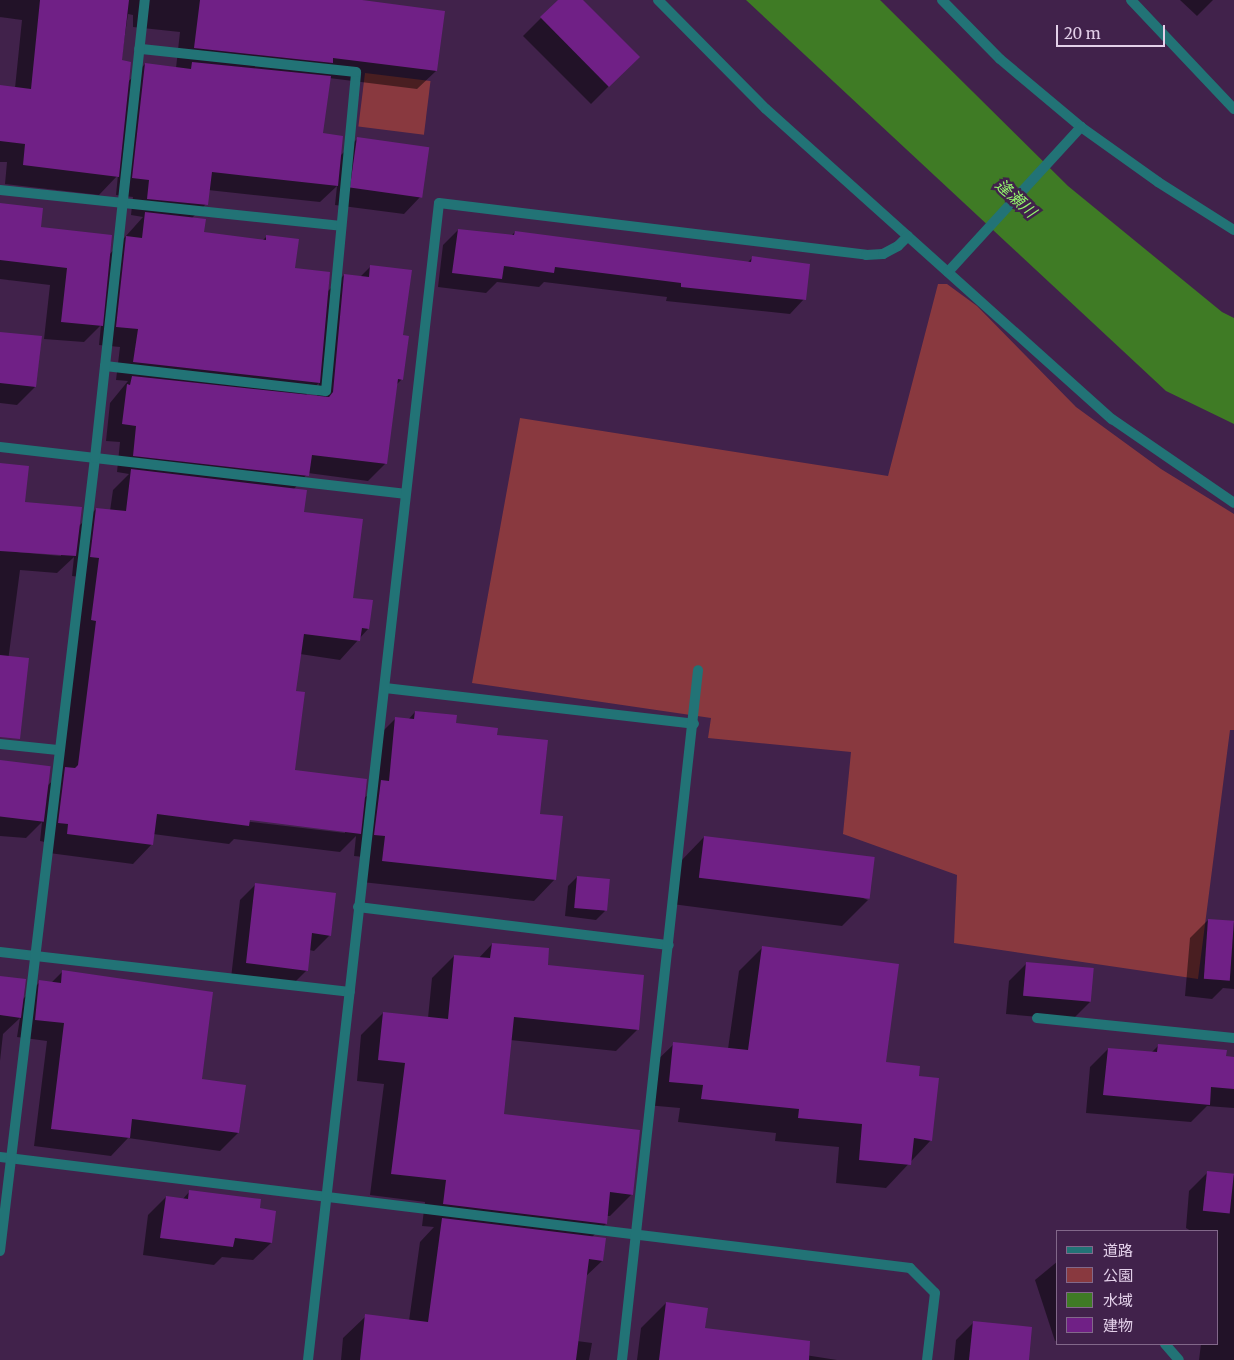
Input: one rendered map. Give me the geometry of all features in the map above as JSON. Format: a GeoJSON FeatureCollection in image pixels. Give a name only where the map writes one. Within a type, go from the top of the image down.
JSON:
{"type":"FeatureCollection","features":[{"type":"Feature","properties":{"kind":"street"},"geometry":{"type":"LineString","coordinates":[[0,1251],[58,750],[95,458],[145,0]]}},
{"type":"Feature","properties":{"kind":"street"},"geometry":{"type":"LineString","coordinates":[[658,0],[766,109],[1121,426],[1234,503]]}},
{"type":"Feature","properties":{"kind":"street"},"geometry":{"type":"LineString","coordinates":[[942,0],[1000,59],[1081,127],[1158,182],[1234,230]]}},
{"type":"Feature","properties":{"kind":"street"},"geometry":{"type":"LineString","coordinates":[[1131,0],[1234,109]]}},
{"type":"Feature","properties":{"kind":"street"},"geometry":{"type":"LineString","coordinates":[[105,366],[326,391],[356,72],[139,49]]}},
{"type":"Feature","properties":{"kind":"street"},"geometry":{"type":"LineString","coordinates":[[948,272],[1081,127]]}},
{"type":"Feature","properties":{"kind":"street"},"geometry":{"type":"LineString","coordinates":[[0,190],[341,226]]}},
{"type":"Feature","properties":{"kind":"street"},"geometry":{"type":"LineString","coordinates":[[308,1360],[438,203],[866,255],[883,254],[898,246],[908,236]]}},
{"type":"Feature","properties":{"kind":"street"},"geometry":{"type":"LineString","coordinates":[[0,447],[404,494]]}},
{"type":"Feature","properties":{"kind":"street"},"geometry":{"type":"LineString","coordinates":[[622,1360],[694,724],[698,670]]}},
{"type":"Feature","properties":{"kind":"street"},"geometry":{"type":"LineString","coordinates":[[385,688],[694,724]]}},
{"type":"Feature","properties":{"kind":"street"},"geometry":{"type":"LineString","coordinates":[[0,744],[58,750]]}},
{"type":"Feature","properties":{"kind":"street"},"geometry":{"type":"LineString","coordinates":[[358,907],[669,945]]}},
{"type":"Feature","properties":{"kind":"street"},"geometry":{"type":"LineString","coordinates":[[0,952],[350,992]]}},
{"type":"Feature","properties":{"kind":"street"},"geometry":{"type":"LineString","coordinates":[[1037,1018],[1234,1038]]}},
{"type":"Feature","properties":{"kind":"street"},"geometry":{"type":"LineString","coordinates":[[0,1157],[328,1195],[910,1268],[935,1293],[927,1360]]}},
{"type":"Feature","properties":{"kind":"street"},"geometry":{"type":"LineString","coordinates":[[1166,1345],[1179,1360]]}},
{"type":"Feature","properties":{"kind":"green space"},"geometry":{"type":"Polygon","coordinates":[[[365,73],[431,81],[424,135],[358,127],[365,73]]]}},
{"type":"Feature","properties":{"kind":"green space"},"geometry":{"type":"Polygon","coordinates":[[[938,284],[947,284],[977,306],[1076,407],[1161,469],[1234,514],[1234,730],[1230,730],[1198,979],[954,943],[957,875],[843,834],[851,752],[708,738],[711,718],[472,683],[520,418],[888,476],[938,284]]]}},
{"type":"Feature","properties":{"kind":"water","name":"逢瀬川"},"geometry":{"type":"Polygon","coordinates":[[[746,0],[880,0],[1068,186],[1222,312],[1234,318],[1234,424],[1166,391],[746,0]]]}},
{"type":"Feature","properties":{"kind":"building"},"geometry":{"type":"Polygon","coordinates":[[[40,0],[129,0],[122,60],[131,62],[119,177],[23,165],[25,144],[0,141],[0,85],[31,89],[40,0]]]}},
{"type":"Feature","properties":{"kind":"building"},"geometry":{"type":"Polygon","coordinates":[[[200,0],[362,0],[445,11],[437,71],[333,58],[333,63],[194,48],[200,0]]]}},
{"type":"Feature","properties":{"kind":"building"},"geometry":{"type":"Polygon","coordinates":[[[558,0],[583,0],[640,57],[609,87],[540,17],[558,0]]]}},
{"type":"Feature","properties":{"kind":"building"},"geometry":{"type":"Polygon","coordinates":[[[192,62],[331,76],[323,133],[343,136],[338,186],[212,172],[208,205],[147,199],[149,180],[132,178],[145,63],[191,69],[192,62]]]}},
{"type":"Feature","properties":{"kind":"building"},"geometry":{"type":"Polygon","coordinates":[[[357,137],[429,147],[422,198],[350,188],[357,137]]]}},
{"type":"Feature","properties":{"kind":"building"},"geometry":{"type":"Polygon","coordinates":[[[0,203],[43,208],[41,227],[112,235],[103,326],[61,322],[67,268],[0,260],[0,203]]]}},
{"type":"Feature","properties":{"kind":"building"},"geometry":{"type":"Polygon","coordinates":[[[145,212],[206,219],[204,232],[266,240],[266,235],[299,239],[295,268],[330,272],[320,383],[133,362],[138,329],[116,327],[126,236],[142,238],[145,212]]]}},
{"type":"Feature","properties":{"kind":"building"},"geometry":{"type":"Polygon","coordinates":[[[458,229],[514,235],[515,231],[751,262],[752,256],[810,264],[806,300],[681,287],[681,283],[555,267],[554,273],[504,266],[502,279],[452,273],[458,229]]]}},
{"type":"Feature","properties":{"kind":"building"},"geometry":{"type":"Polygon","coordinates":[[[370,265],[412,270],[403,335],[409,336],[403,380],[398,379],[387,464],[312,455],[309,476],[133,456],[136,426],[122,424],[127,384],[130,385],[132,376],[329,397],[333,392],[344,274],[369,277],[370,265]]]}},
{"type":"Feature","properties":{"kind":"building"},"geometry":{"type":"Polygon","coordinates":[[[0,332],[42,336],[36,387],[0,383],[0,332]]]}},
{"type":"Feature","properties":{"kind":"building"},"geometry":{"type":"Polygon","coordinates":[[[0,463],[29,466],[25,502],[82,507],[76,556],[0,551],[0,463]]]}},
{"type":"Feature","properties":{"kind":"building"},"geometry":{"type":"Polygon","coordinates":[[[131,469],[307,490],[304,512],[363,519],[353,598],[373,600],[369,629],[362,628],[360,641],[304,634],[296,691],[305,692],[295,770],[367,779],[361,834],[250,820],[249,826],[157,814],[153,845],[67,834],[68,824],[58,823],[65,767],[75,768],[78,765],[96,621],[91,620],[99,558],[90,557],[96,508],[126,511],[131,469]]]}},
{"type":"Feature","properties":{"kind":"building"},"geometry":{"type":"Polygon","coordinates":[[[0,655],[29,658],[20,739],[0,737],[0,655]]]}},
{"type":"Feature","properties":{"kind":"building"},"geometry":{"type":"Polygon","coordinates":[[[415,711],[457,715],[456,723],[498,728],[497,735],[548,740],[540,814],[563,816],[556,880],[382,861],[385,836],[374,835],[381,780],[389,781],[395,717],[414,719],[415,711]]]}},
{"type":"Feature","properties":{"kind":"building"},"geometry":{"type":"Polygon","coordinates":[[[0,760],[51,766],[44,822],[0,816],[0,760]]]}},
{"type":"Feature","properties":{"kind":"building"},"geometry":{"type":"Polygon","coordinates":[[[704,836],[875,857],[870,899],[699,878],[704,836]]]}},
{"type":"Feature","properties":{"kind":"building"},"geometry":{"type":"Polygon","coordinates":[[[577,876],[610,879],[607,911],[574,908],[577,876]]]}},
{"type":"Feature","properties":{"kind":"building"},"geometry":{"type":"Polygon","coordinates":[[[255,883],[336,893],[331,936],[312,933],[308,971],[246,963],[255,883]]]}},
{"type":"Feature","properties":{"kind":"building"},"geometry":{"type":"Polygon","coordinates":[[[1208,919],[1234,921],[1230,981],[1204,979],[1208,919]]]}},
{"type":"Feature","properties":{"kind":"building"},"geometry":{"type":"Polygon","coordinates":[[[492,943],[549,948],[548,965],[644,975],[639,1030],[514,1017],[504,1114],[640,1130],[633,1195],[610,1192],[607,1224],[443,1204],[446,1180],[391,1174],[405,1063],[378,1060],[383,1012],[448,1019],[454,955],[490,958],[492,943]]]}},
{"type":"Feature","properties":{"kind":"building"},"geometry":{"type":"Polygon","coordinates":[[[762,946],[899,964],[886,1062],[920,1066],[919,1076],[939,1078],[932,1141],[914,1138],[911,1165],[859,1160],[862,1124],[798,1118],[799,1109],[701,1099],[703,1085],[669,1082],[673,1042],[748,1050],[762,946]]]}},
{"type":"Feature","properties":{"kind":"building"},"geometry":{"type":"Polygon","coordinates":[[[1026,962],[1094,968],[1091,1002],[1023,996],[1026,962]]]}},
{"type":"Feature","properties":{"kind":"building"},"geometry":{"type":"Polygon","coordinates":[[[62,970],[213,992],[202,1079],[246,1085],[239,1133],[132,1119],[130,1138],[51,1129],[64,1023],[35,1020],[39,980],[61,983],[62,970]]]}},
{"type":"Feature","properties":{"kind":"building"},"geometry":{"type":"Polygon","coordinates":[[[0,976],[26,979],[21,1018],[0,1015],[0,976]]]}},
{"type":"Feature","properties":{"kind":"building"},"geometry":{"type":"Polygon","coordinates":[[[1158,1044],[1227,1050],[1226,1056],[1234,1057],[1234,1089],[1211,1087],[1210,1105],[1103,1095],[1108,1048],[1157,1052],[1158,1044]]]}},
{"type":"Feature","properties":{"kind":"building"},"geometry":{"type":"Polygon","coordinates":[[[1207,1171],[1234,1174],[1230,1214],[1203,1211],[1207,1171]]]}},
{"type":"Feature","properties":{"kind":"building"},"geometry":{"type":"Polygon","coordinates":[[[189,1190],[261,1199],[260,1208],[276,1211],[272,1243],[235,1238],[233,1247],[160,1238],[166,1196],[188,1199],[189,1190]]]}},
{"type":"Feature","properties":{"kind":"building"},"geometry":{"type":"Polygon","coordinates":[[[442,1218],[606,1238],[603,1261],[589,1259],[576,1360],[360,1360],[365,1314],[428,1322],[442,1218]]]}},
{"type":"Feature","properties":{"kind":"building"},"geometry":{"type":"Polygon","coordinates":[[[666,1302],[708,1308],[705,1328],[810,1341],[809,1360],[659,1360],[666,1302]]]}},
{"type":"Feature","properties":{"kind":"building"},"geometry":{"type":"Polygon","coordinates":[[[973,1321],[1032,1327],[1029,1360],[969,1360],[973,1321]]]}}]}
